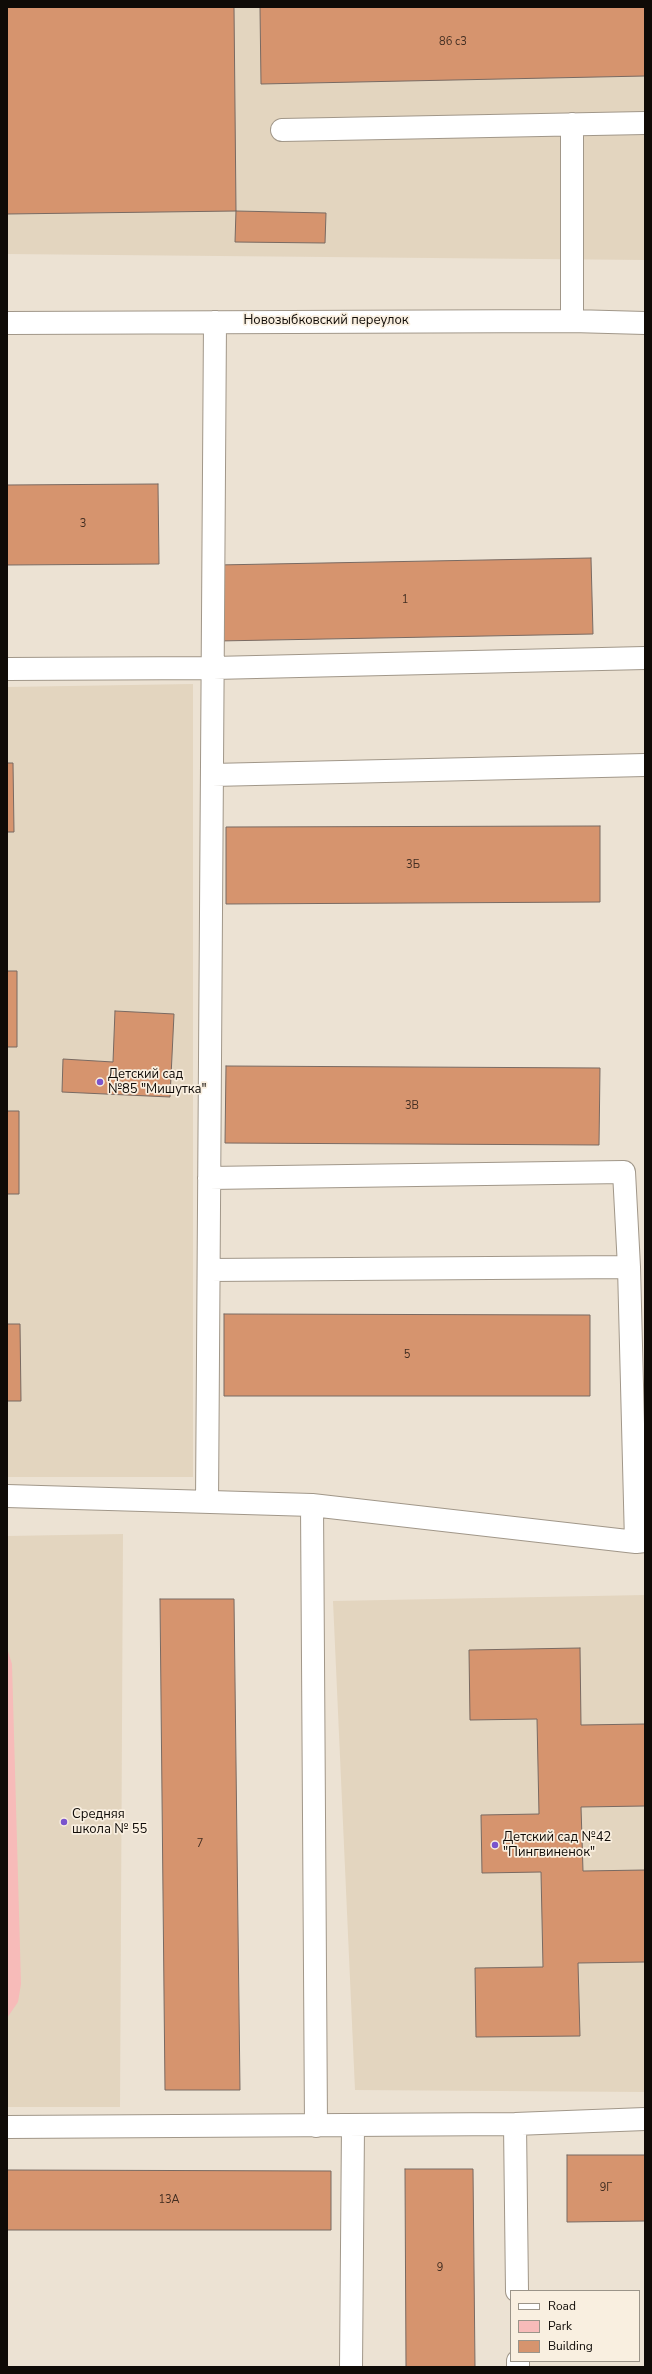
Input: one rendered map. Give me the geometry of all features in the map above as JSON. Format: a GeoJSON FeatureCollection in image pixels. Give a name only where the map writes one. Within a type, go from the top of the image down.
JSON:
{"type":"FeatureCollection","features":[{"type":"Feature","properties":{"kind":"street"},"geometry":{"type":"LineString","coordinates":[[282,130],[645,123]]}},
{"type":"Feature","properties":{"kind":"street"},"geometry":{"type":"LineString","coordinates":[[572,124],[572,321]]}},
{"type":"Feature","properties":{"kind":"street","name":"Новозыбковский переулок"},"geometry":{"type":"LineString","coordinates":[[7,323],[572,321],[645,323]]}},
{"type":"Feature","properties":{"kind":"street"},"geometry":{"type":"LineString","coordinates":[[207,1502],[215,322]]}},
{"type":"Feature","properties":{"kind":"street"},"geometry":{"type":"LineString","coordinates":[[7,669],[213,668],[645,658]]}},
{"type":"Feature","properties":{"kind":"street"},"geometry":{"type":"LineString","coordinates":[[212,775],[645,764]]}},
{"type":"Feature","properties":{"kind":"street"},"geometry":{"type":"LineString","coordinates":[[7,1496],[312,1505],[641,1541],[624,1172],[209,1178]]}},
{"type":"Feature","properties":{"kind":"street"},"geometry":{"type":"LineString","coordinates":[[209,1270],[629,1267]]}},
{"type":"Feature","properties":{"kind":"street"},"geometry":{"type":"LineString","coordinates":[[312,1505],[316,2126]]}},
{"type":"Feature","properties":{"kind":"street"},"geometry":{"type":"LineString","coordinates":[[7,2127],[515,2124],[645,2119]]}},
{"type":"Feature","properties":{"kind":"street"},"geometry":{"type":"LineString","coordinates":[[515,2124],[517,2290]]}},
{"type":"Feature","properties":{"kind":"street"},"geometry":{"type":"LineString","coordinates":[[352,2126],[352,2367]]}},
{"type":"Feature","properties":{"kind":"shaded area"},"geometry":{"type":"Polygon","coordinates":[[[7,7],[645,7],[645,260],[7,254],[7,7]]]}},
{"type":"Feature","properties":{"kind":"shaded area","name":"Детский сад №85 \"Мишутка\""},"geometry":{"type":"Polygon","coordinates":[[[193,684],[193,1477],[7,1477],[7,687],[193,684]]]}},
{"type":"Feature","properties":{"kind":"shaded area","name":"Средняя школа № 55"},"geometry":{"type":"Polygon","coordinates":[[[123,1534],[120,2107],[7,2107],[7,1536],[123,1534]]]}},
{"type":"Feature","properties":{"kind":"shaded area","name":"Детский сад №42 \"Пингвиненок\""},"geometry":{"type":"Polygon","coordinates":[[[645,1595],[645,2092],[355,2090],[333,1601],[645,1595]]]}},
{"type":"Feature","properties":{"kind":"green space"},"geometry":{"type":"Polygon","coordinates":[[[7,1648],[12,1664],[21,1984],[18,2002],[7,2018],[7,1648]]]}},
{"type":"Feature","properties":{"kind":"building"},"geometry":{"type":"Polygon","coordinates":[[[7,7],[234,7],[236,211],[7,214],[7,7]]]}},
{"type":"Feature","properties":{"kind":"building"},"geometry":{"type":"Polygon","coordinates":[[[260,7],[645,7],[645,76],[261,84],[260,7]]]}},
{"type":"Feature","properties":{"kind":"building"},"geometry":{"type":"Polygon","coordinates":[[[236,211],[326,213],[325,243],[235,242],[236,211]]]}},
{"type":"Feature","properties":{"kind":"building"},"geometry":{"type":"Polygon","coordinates":[[[158,484],[159,564],[7,565],[7,485],[158,484]]]}},
{"type":"Feature","properties":{"kind":"building"},"geometry":{"type":"Polygon","coordinates":[[[591,558],[593,634],[218,641],[217,565],[591,558]]]}},
{"type":"Feature","properties":{"kind":"building"},"geometry":{"type":"Polygon","coordinates":[[[7,763],[13,763],[14,832],[7,832],[7,763]]]}},
{"type":"Feature","properties":{"kind":"building"},"geometry":{"type":"Polygon","coordinates":[[[600,826],[600,902],[226,904],[226,827],[600,826]]]}},
{"type":"Feature","properties":{"kind":"building"},"geometry":{"type":"Polygon","coordinates":[[[7,971],[17,971],[17,1047],[7,1047],[7,971]]]}},
{"type":"Feature","properties":{"kind":"building"},"geometry":{"type":"Polygon","coordinates":[[[115,1011],[174,1014],[170,1097],[62,1092],[63,1059],[113,1062],[115,1011]]]}},
{"type":"Feature","properties":{"kind":"building"},"geometry":{"type":"Polygon","coordinates":[[[226,1066],[600,1068],[599,1145],[225,1143],[226,1066]]]}},
{"type":"Feature","properties":{"kind":"building"},"geometry":{"type":"Polygon","coordinates":[[[7,1111],[19,1111],[19,1194],[7,1194],[7,1111]]]}},
{"type":"Feature","properties":{"kind":"building"},"geometry":{"type":"Polygon","coordinates":[[[224,1314],[590,1315],[590,1396],[224,1396],[224,1314]]]}},
{"type":"Feature","properties":{"kind":"building"},"geometry":{"type":"Polygon","coordinates":[[[7,1324],[20,1324],[21,1401],[7,1401],[7,1324]]]}},
{"type":"Feature","properties":{"kind":"building"},"geometry":{"type":"Polygon","coordinates":[[[160,1599],[234,1599],[240,2090],[165,2090],[160,1599]]]}},
{"type":"Feature","properties":{"kind":"building"},"geometry":{"type":"Polygon","coordinates":[[[580,1648],[581,1725],[645,1724],[645,1806],[581,1807],[583,1871],[645,1870],[645,1962],[578,1963],[580,2036],[476,2037],[475,1968],[543,1967],[541,1872],[482,1873],[481,1815],[539,1814],[537,1719],[470,1720],[469,1650],[580,1648]]]}},
{"type":"Feature","properties":{"kind":"building"},"geometry":{"type":"Polygon","coordinates":[[[567,2155],[645,2155],[645,2221],[567,2222],[567,2155]]]}},
{"type":"Feature","properties":{"kind":"building"},"geometry":{"type":"Polygon","coordinates":[[[405,2169],[473,2169],[475,2367],[406,2367],[405,2169]]]}},
{"type":"Feature","properties":{"kind":"building"},"geometry":{"type":"Polygon","coordinates":[[[7,2170],[331,2171],[331,2230],[7,2230],[7,2170]]]}},
{"type":"Feature","properties":{"kind":"place","name":"Детский сад №85 \"Мишутка\""},"geometry":{"type":"Point","coordinates":[100,1082]}},
{"type":"Feature","properties":{"kind":"place","name":"Средняя школа № 55"},"geometry":{"type":"Point","coordinates":[64,1822]}},
{"type":"Feature","properties":{"kind":"place","name":"Детский сад №42 \"Пингвиненок\""},"geometry":{"type":"Point","coordinates":[495,1845]}}]}
